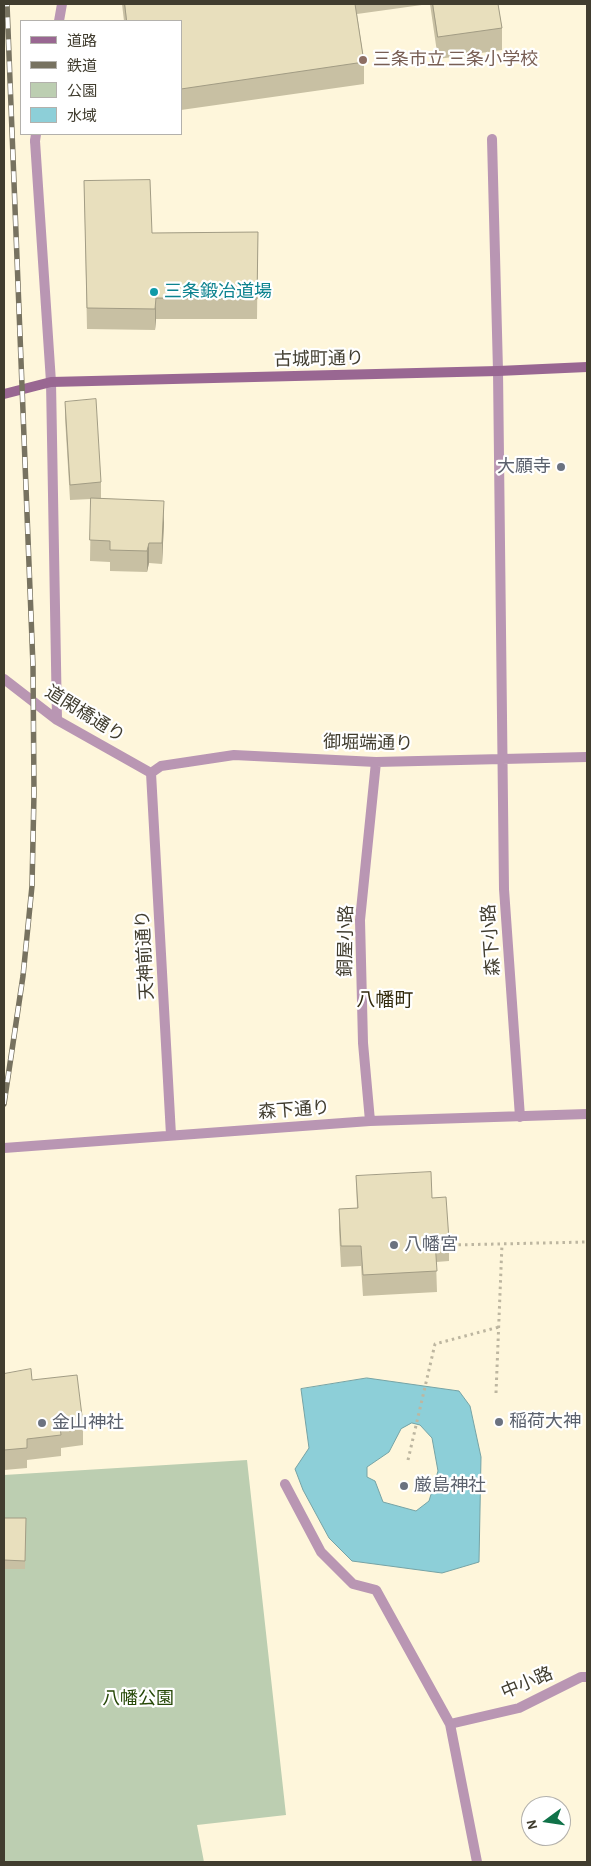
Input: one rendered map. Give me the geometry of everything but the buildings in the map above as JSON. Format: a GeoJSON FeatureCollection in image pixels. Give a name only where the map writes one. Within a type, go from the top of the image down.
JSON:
{"type":"FeatureCollection","features":[{"type":"Feature","properties":{"kind":"street"},"geometry":{"type":"LineString","coordinates":[[59,20],[62,4]]}},
{"type":"Feature","properties":{"kind":"street"},"geometry":{"type":"LineString","coordinates":[[36,137],[51,382],[57,720]]}},
{"type":"Feature","properties":{"kind":"street","name":"森下小路"},"geometry":{"type":"LineString","coordinates":[[492,139],[498,371],[504,889],[520,1117]]}},
{"type":"Feature","properties":{"kind":"street","name":"古城町通り"},"geometry":{"type":"LineString","coordinates":[[4,394],[51,382],[498,371],[587,367]]}},
{"type":"Feature","properties":{"kind":"street","name":"道閑橋通り"},"geometry":{"type":"LineString","coordinates":[[4,680],[57,720],[152,773]]}},
{"type":"Feature","properties":{"kind":"street","name":"御堀端通り"},"geometry":{"type":"LineString","coordinates":[[152,773],[161,766],[234,754],[376,762],[587,758]]}},
{"type":"Feature","properties":{"kind":"street","name":"銅屋小路"},"geometry":{"type":"LineString","coordinates":[[370,1121],[363,1043],[360,920],[376,762]]}},
{"type":"Feature","properties":{"kind":"street","name":"天神前通り"},"geometry":{"type":"LineString","coordinates":[[152,773],[171,1135]]}},
{"type":"Feature","properties":{"kind":"street","name":"森下通り"},"geometry":{"type":"LineString","coordinates":[[4,1148],[370,1121],[587,1114]]}},
{"type":"Feature","properties":{"kind":"street"},"geometry":{"type":"LineString","coordinates":[[285,1484],[321,1552],[353,1584],[376,1590],[450,1724],[478,1862]]}},
{"type":"Feature","properties":{"kind":"street","name":"中小路"},"geometry":{"type":"LineString","coordinates":[[450,1724],[519,1708],[581,1677],[587,1677]]}},
{"type":"Feature","properties":{"kind":"path"},"geometry":{"type":"LineString","coordinates":[[452,1245],[587,1242]]}},
{"type":"Feature","properties":{"kind":"path"},"geometry":{"type":"LineString","coordinates":[[496,1393],[502,1244]]}},
{"type":"Feature","properties":{"kind":"path"},"geometry":{"type":"LineString","coordinates":[[408,1460],[435,1344],[499,1327]]}},
{"type":"Feature","properties":{"kind":"green space","name":"八幡公園"},"geometry":{"type":"Polygon","coordinates":[[[247,1460],[286,1815],[197,1825],[204,1862],[4,1862],[4,1475],[247,1460]]]}},
{"type":"Feature","properties":{"kind":"water"},"geometry":{"type":"Polygon","coordinates":[[[367,1378],[459,1391],[470,1406],[481,1457],[479,1562],[442,1573],[352,1561],[329,1538],[303,1490],[295,1469],[309,1448],[301,1389],[367,1378]],[[412,1423],[401,1429],[389,1452],[367,1467],[367,1477],[375,1481],[383,1502],[416,1511],[429,1501],[438,1471],[432,1438],[420,1425],[412,1423]]]}},
{"type":"Feature","properties":{"kind":"railway"},"geometry":{"type":"LineString","coordinates":[[4,1104],[23,976],[32,886],[34,793],[33,666],[7,4]]}},
{"type":"Feature","properties":{"kind":"place","name":"三条市立 三条小学校"},"geometry":{"type":"Point","coordinates":[363,60]}},
{"type":"Feature","properties":{"kind":"place","name":"三条鍛冶道場"},"geometry":{"type":"Point","coordinates":[154,292]}},
{"type":"Feature","properties":{"kind":"place","name":"大願寺"},"geometry":{"type":"Point","coordinates":[561,467]}},
{"type":"Feature","properties":{"kind":"place","name":"八幡宮"},"geometry":{"type":"Point","coordinates":[394,1245]}},
{"type":"Feature","properties":{"kind":"place","name":"稲荷大神"},"geometry":{"type":"Point","coordinates":[499,1422]}},
{"type":"Feature","properties":{"kind":"place","name":"金山神社"},"geometry":{"type":"Point","coordinates":[42,1423]}},
{"type":"Feature","properties":{"kind":"place","name":"厳島神社"},"geometry":{"type":"Point","coordinates":[404,1486]}},
{"type":"Feature","properties":{"kind":"district","name":"八幡町"},"geometry":{"type":"Point","coordinates":[385,1000]}}]}
